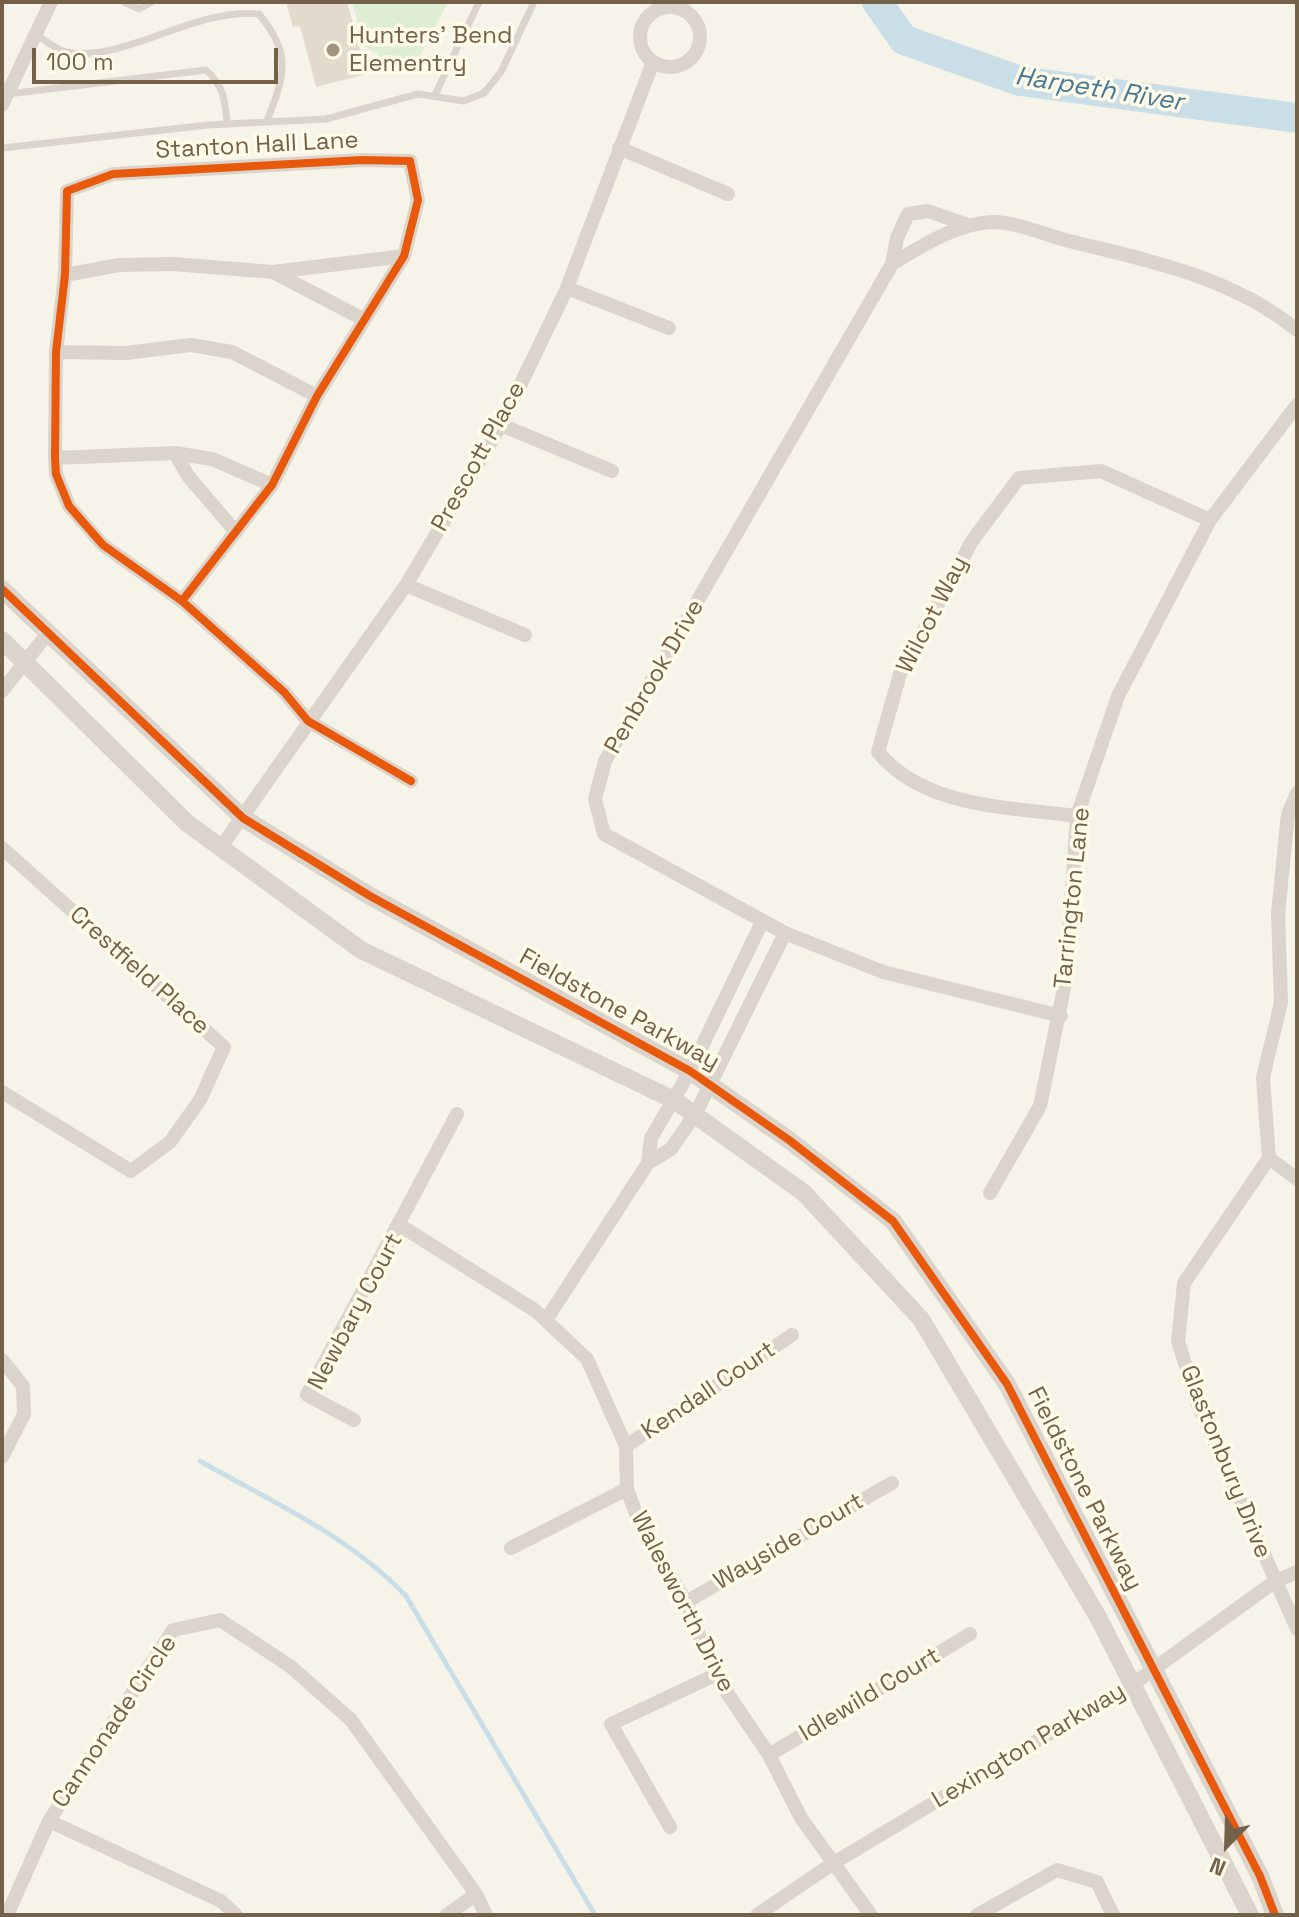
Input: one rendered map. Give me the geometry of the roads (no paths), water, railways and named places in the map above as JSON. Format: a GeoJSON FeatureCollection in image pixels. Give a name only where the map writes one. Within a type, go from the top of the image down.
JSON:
{"type":"FeatureCollection","features":[{"type":"Feature","properties":{"kind":"street"},"geometry":{"type":"LineString","coordinates":[[5,100],[51,2]]}},
{"type":"Feature","properties":{"kind":"street"},"geometry":{"type":"LineString","coordinates":[[665,7],[685,11],[698,26],[699,47],[694,55],[680,65],[653,62],[641,46],[642,26],[647,17],[665,7]]}},
{"type":"Feature","properties":{"kind":"street","name":"Prescott Place"},"geometry":{"type":"LineString","coordinates":[[221,847],[406,585],[501,425],[567,288],[653,62]]}},
{"type":"Feature","properties":{"kind":"street"},"geometry":{"type":"LineString","coordinates":[[619,148],[728,194]]}},
{"type":"Feature","properties":{"kind":"street","name":"Stanton Hall Lane"},"geometry":{"type":"LineString","coordinates":[[182,601],[272,485],[317,396],[404,256],[418,200],[410,161],[362,160],[113,174],[67,191],[65,275],[56,352],[55,458],[56,474],[69,506],[103,545],[182,601],[284,692],[308,721],[411,781]]}},
{"type":"Feature","properties":{"kind":"street","name":"Penbrook Drive"},"geometry":{"type":"LineString","coordinates":[[968,225],[928,211],[908,214],[897,238],[892,264],[605,761],[595,799],[604,834],[785,933],[883,972],[1061,1016]]}},
{"type":"Feature","properties":{"kind":"street","name":"Penbrook Drive"},"geometry":{"type":"LineString","coordinates":[[892,264],[968,225],[996,222],[1156,263],[1217,283],[1266,305],[1297,330]]}},
{"type":"Feature","properties":{"kind":"street"},"geometry":{"type":"LineString","coordinates":[[65,275],[119,265],[173,264],[273,272],[404,256]]}},
{"type":"Feature","properties":{"kind":"street"},"geometry":{"type":"LineString","coordinates":[[273,272],[363,319]]}},
{"type":"Feature","properties":{"kind":"street"},"geometry":{"type":"LineString","coordinates":[[567,288],[669,328]]}},
{"type":"Feature","properties":{"kind":"street"},"geometry":{"type":"LineString","coordinates":[[56,352],[205,347],[232,352],[317,396]]}},
{"type":"Feature","properties":{"kind":"street","name":"Tarrington Lane"},"geometry":{"type":"LineString","coordinates":[[990,1193],[1040,1106],[1061,1016],[1077,816],[1118,696],[1210,520],[1297,405]]}},
{"type":"Feature","properties":{"kind":"street"},"geometry":{"type":"LineString","coordinates":[[501,425],[612,471]]}},
{"type":"Feature","properties":{"kind":"street"},"geometry":{"type":"LineString","coordinates":[[175,453],[188,476],[236,532]]}},
{"type":"Feature","properties":{"kind":"street"},"geometry":{"type":"LineString","coordinates":[[55,458],[175,453],[212,459],[272,485]]}},
{"type":"Feature","properties":{"kind":"street","name":"Wilcot Way"},"geometry":{"type":"LineString","coordinates":[[1077,816],[951,798],[894,772],[878,752],[900,674],[972,541],[1019,478],[1101,471],[1210,520]]}},
{"type":"Feature","properties":{"kind":"street"},"geometry":{"type":"LineString","coordinates":[[406,585],[525,635]]}},
{"type":"Feature","properties":{"kind":"street","name":"Fieldstone Parkway"},"geometry":{"type":"LineString","coordinates":[[2,589],[243,818],[370,896],[690,1071],[893,1221],[1007,1384],[1260,1876],[1275,1915]]}},
{"type":"Feature","properties":{"kind":"street"},"geometry":{"type":"LineString","coordinates":[[2,691],[48,633]]}},
{"type":"Feature","properties":{"kind":"street","name":"Fieldstone Parkway"},"geometry":{"type":"LineString","coordinates":[[2,640],[187,823],[361,950],[674,1100],[804,1193],[921,1319],[1098,1617],[1250,1915]]}},
{"type":"Feature","properties":{"kind":"street"},"geometry":{"type":"LineString","coordinates":[[1297,793],[1288,814],[1278,914],[1281,1002],[1263,1078],[1269,1158],[1297,1179]]}},
{"type":"Feature","properties":{"kind":"street","name":"Crestfield Place"},"geometry":{"type":"LineString","coordinates":[[2,848],[224,1047],[200,1100],[170,1142],[131,1171],[2,1092]]}},
{"type":"Feature","properties":{"kind":"street"},"geometry":{"type":"LineString","coordinates":[[648,1163],[651,1138],[690,1071],[762,922]]}},
{"type":"Feature","properties":{"kind":"street"},"geometry":{"type":"LineString","coordinates":[[546,1320],[648,1163],[671,1149],[696,1113],[785,933]]}},
{"type":"Feature","properties":{"kind":"street"},"geometry":{"type":"LineString","coordinates":[[401,1226],[457,1114]]}},
{"type":"Feature","properties":{"kind":"street","name":"Glastonbury Drive"},"geometry":{"type":"LineString","coordinates":[[1269,1158],[1184,1283],[1178,1341],[1197,1402],[1297,1629]]}},
{"type":"Feature","properties":{"kind":"street","name":"Walesworth Drive"},"geometry":{"type":"LineString","coordinates":[[401,1226],[546,1320],[587,1359],[626,1446],[627,1489],[640,1525],[686,1602],[715,1675],[769,1755],[801,1818],[871,1915]]}},
{"type":"Feature","properties":{"kind":"street","name":"Newbary Court"},"geometry":{"type":"LineString","coordinates":[[354,1420],[307,1395],[401,1226]]}},
{"type":"Feature","properties":{"kind":"street","name":"Kendall Court"},"geometry":{"type":"LineString","coordinates":[[626,1446],[792,1335]]}},
{"type":"Feature","properties":{"kind":"street"},"geometry":{"type":"LineString","coordinates":[[2,1360],[23,1386],[24,1414],[2,1457]]}},
{"type":"Feature","properties":{"kind":"street","name":"Wayside Court"},"geometry":{"type":"LineString","coordinates":[[686,1602],[892,1483]]}},
{"type":"Feature","properties":{"kind":"street"},"geometry":{"type":"LineString","coordinates":[[511,1548],[627,1489]]}},
{"type":"Feature","properties":{"kind":"street","name":"Lexington Parkway"},"geometry":{"type":"LineString","coordinates":[[757,1915],[832,1864],[1132,1684],[1274,1582],[1297,1572]]}},
{"type":"Feature","properties":{"kind":"street","name":"Cannonade Circle"},"geometry":{"type":"LineString","coordinates":[[7,1915],[49,1821],[173,1630],[220,1620],[290,1666],[351,1720],[476,1894],[486,1915]]}},
{"type":"Feature","properties":{"kind":"street","name":"Idlewild Court"},"geometry":{"type":"LineString","coordinates":[[769,1755],[970,1634]]}},
{"type":"Feature","properties":{"kind":"street"},"geometry":{"type":"LineString","coordinates":[[670,1827],[611,1724],[715,1675]]}},
{"type":"Feature","properties":{"kind":"street"},"geometry":{"type":"LineString","coordinates":[[49,1821],[221,1901],[236,1915]]}},
{"type":"Feature","properties":{"kind":"street"},"geometry":{"type":"LineString","coordinates":[[977,1915],[1057,1870],[1097,1882],[1113,1915]]}},
{"type":"Feature","properties":{"kind":"street"},"geometry":{"type":"LineString","coordinates":[[447,1915],[476,1894]]}},
{"type":"Feature","properties":{"kind":"lane"},"geometry":{"type":"LineString","coordinates":[[124,2],[139,9],[152,2]]}},
{"type":"Feature","properties":{"kind":"lane"},"geometry":{"type":"LineString","coordinates":[[435,95],[479,2]]}},
{"type":"Feature","properties":{"kind":"lane"},"geometry":{"type":"LineString","coordinates":[[2,148],[227,123],[326,119],[418,94],[464,101],[484,93],[501,72],[530,3]]}},
{"type":"Feature","properties":{"kind":"lane"},"geometry":{"type":"LineString","coordinates":[[34,33],[64,52],[97,51],[234,11],[259,14],[278,38],[283,78],[267,121]]}},
{"type":"Feature","properties":{"kind":"lane"},"geometry":{"type":"LineString","coordinates":[[5,100],[206,70],[218,81],[223,93],[227,123]]}},
{"type":"Feature","properties":{"kind":"waterway","name":"Harpeth River"},"geometry":{"type":"LineString","coordinates":[[877,2],[904,40],[1020,81],[1297,118]]}},
{"type":"Feature","properties":{"kind":"waterway"},"geometry":{"type":"LineString","coordinates":[[200,1461],[334,1537],[383,1574],[406,1596],[595,1915]]}},
{"type":"Feature","properties":{"kind":"place","name":"Hunters' Bend Elementry"},"geometry":{"type":"Point","coordinates":[333,50]}}]}
